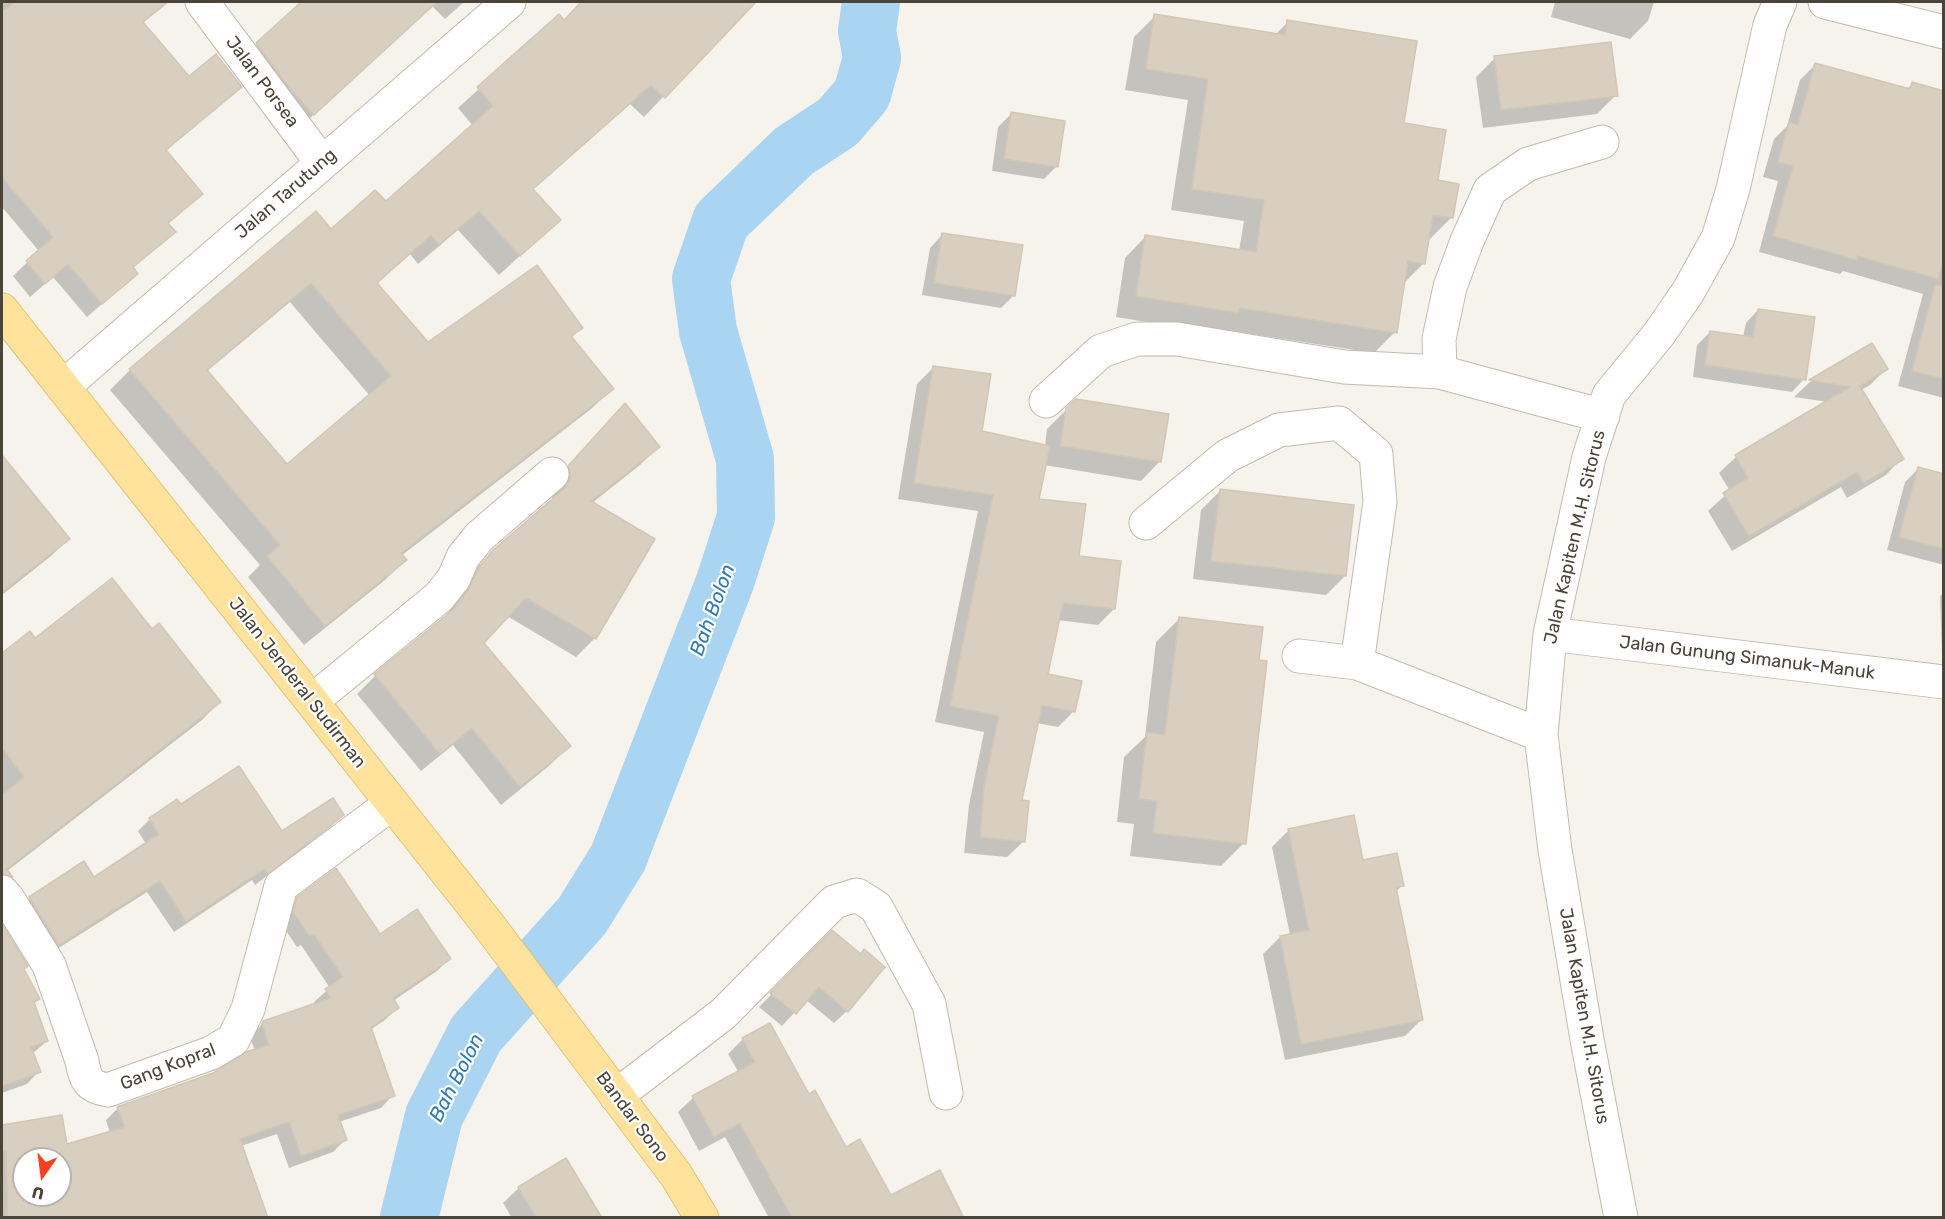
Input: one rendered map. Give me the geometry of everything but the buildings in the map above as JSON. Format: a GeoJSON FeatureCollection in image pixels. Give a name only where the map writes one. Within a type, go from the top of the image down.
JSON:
{"type":"FeatureCollection","features":[{"type":"Feature","properties":{"kind":"main road","name":"Jalan Jenderal Sudirman"},"geometry":{"type":"LineString","coordinates":[[2,310],[487,923],[588,1059]]}},
{"type":"Feature","properties":{"kind":"main road","name":"Bandar Sono"},"geometry":{"type":"LineString","coordinates":[[588,1059],[676,1175],[702,1218]]}},
{"type":"Feature","properties":{"kind":"street","name":"Jalan Porsea"},"geometry":{"type":"LineString","coordinates":[[202,2],[322,163]]}},
{"type":"Feature","properties":{"kind":"street","name":"Jalan Tarutung"},"geometry":{"type":"LineString","coordinates":[[63,387],[509,2]]}},
{"type":"Feature","properties":{"kind":"street","name":"Jalan Kapiten M.H. Sitorus"},"geometry":{"type":"LineString","coordinates":[[1621,1218],[1588,1045],[1555,850],[1541,735],[1550,634],[1589,457],[1609,395],[1659,334],[1688,292],[1718,238],[1733,189],[1770,25],[1780,2]]}},
{"type":"Feature","properties":{"kind":"street"},"geometry":{"type":"LineString","coordinates":[[1825,2],[1944,32]]}},
{"type":"Feature","properties":{"kind":"street"},"geometry":{"type":"LineString","coordinates":[[1440,372],[1439,339],[1450,287],[1467,241],[1490,190],[1528,164],[1602,142]]}},
{"type":"Feature","properties":{"kind":"street"},"geometry":{"type":"LineString","coordinates":[[1046,401],[1101,351],[1137,339],[1177,339],[1344,368],[1440,372],[1602,416]]}},
{"type":"Feature","properties":{"kind":"street"},"geometry":{"type":"LineString","coordinates":[[1146,523],[1227,456],[1279,430],[1339,423],[1376,454],[1380,502],[1357,663]]}},
{"type":"Feature","properties":{"kind":"street"},"geometry":{"type":"LineString","coordinates":[[312,701],[439,597],[454,578],[463,557],[479,537],[552,474]]}},
{"type":"Feature","properties":{"kind":"street","name":"Jalan Gunung Simanuk-Manuk"},"geometry":{"type":"LineString","coordinates":[[1550,634],[1944,682]]}},
{"type":"Feature","properties":{"kind":"street"},"geometry":{"type":"LineString","coordinates":[[1299,656],[1357,663],[1541,735]]}},
{"type":"Feature","properties":{"kind":"street","name":"Gang Kopral"},"geometry":{"type":"LineString","coordinates":[[2,892],[49,965],[82,1061],[84,1075],[97,1089],[108,1090],[211,1053],[233,1040],[248,1010],[281,886],[392,803]]}},
{"type":"Feature","properties":{"kind":"street"},"geometry":{"type":"LineString","coordinates":[[616,1096],[723,1014],[834,902],[857,895],[876,907],[929,1004],[945,1093]]}},
{"type":"Feature","properties":{"kind":"waterway","name":"Bah Bolon"},"geometry":{"type":"LineString","coordinates":[[409,1218],[434,1116],[476,1034],[582,916],[618,858],[725,582],[746,517],[745,459],[708,331],[701,279],[721,221],[794,151],[838,122],[862,94],[872,58],[867,31],[871,2]]}}]}
